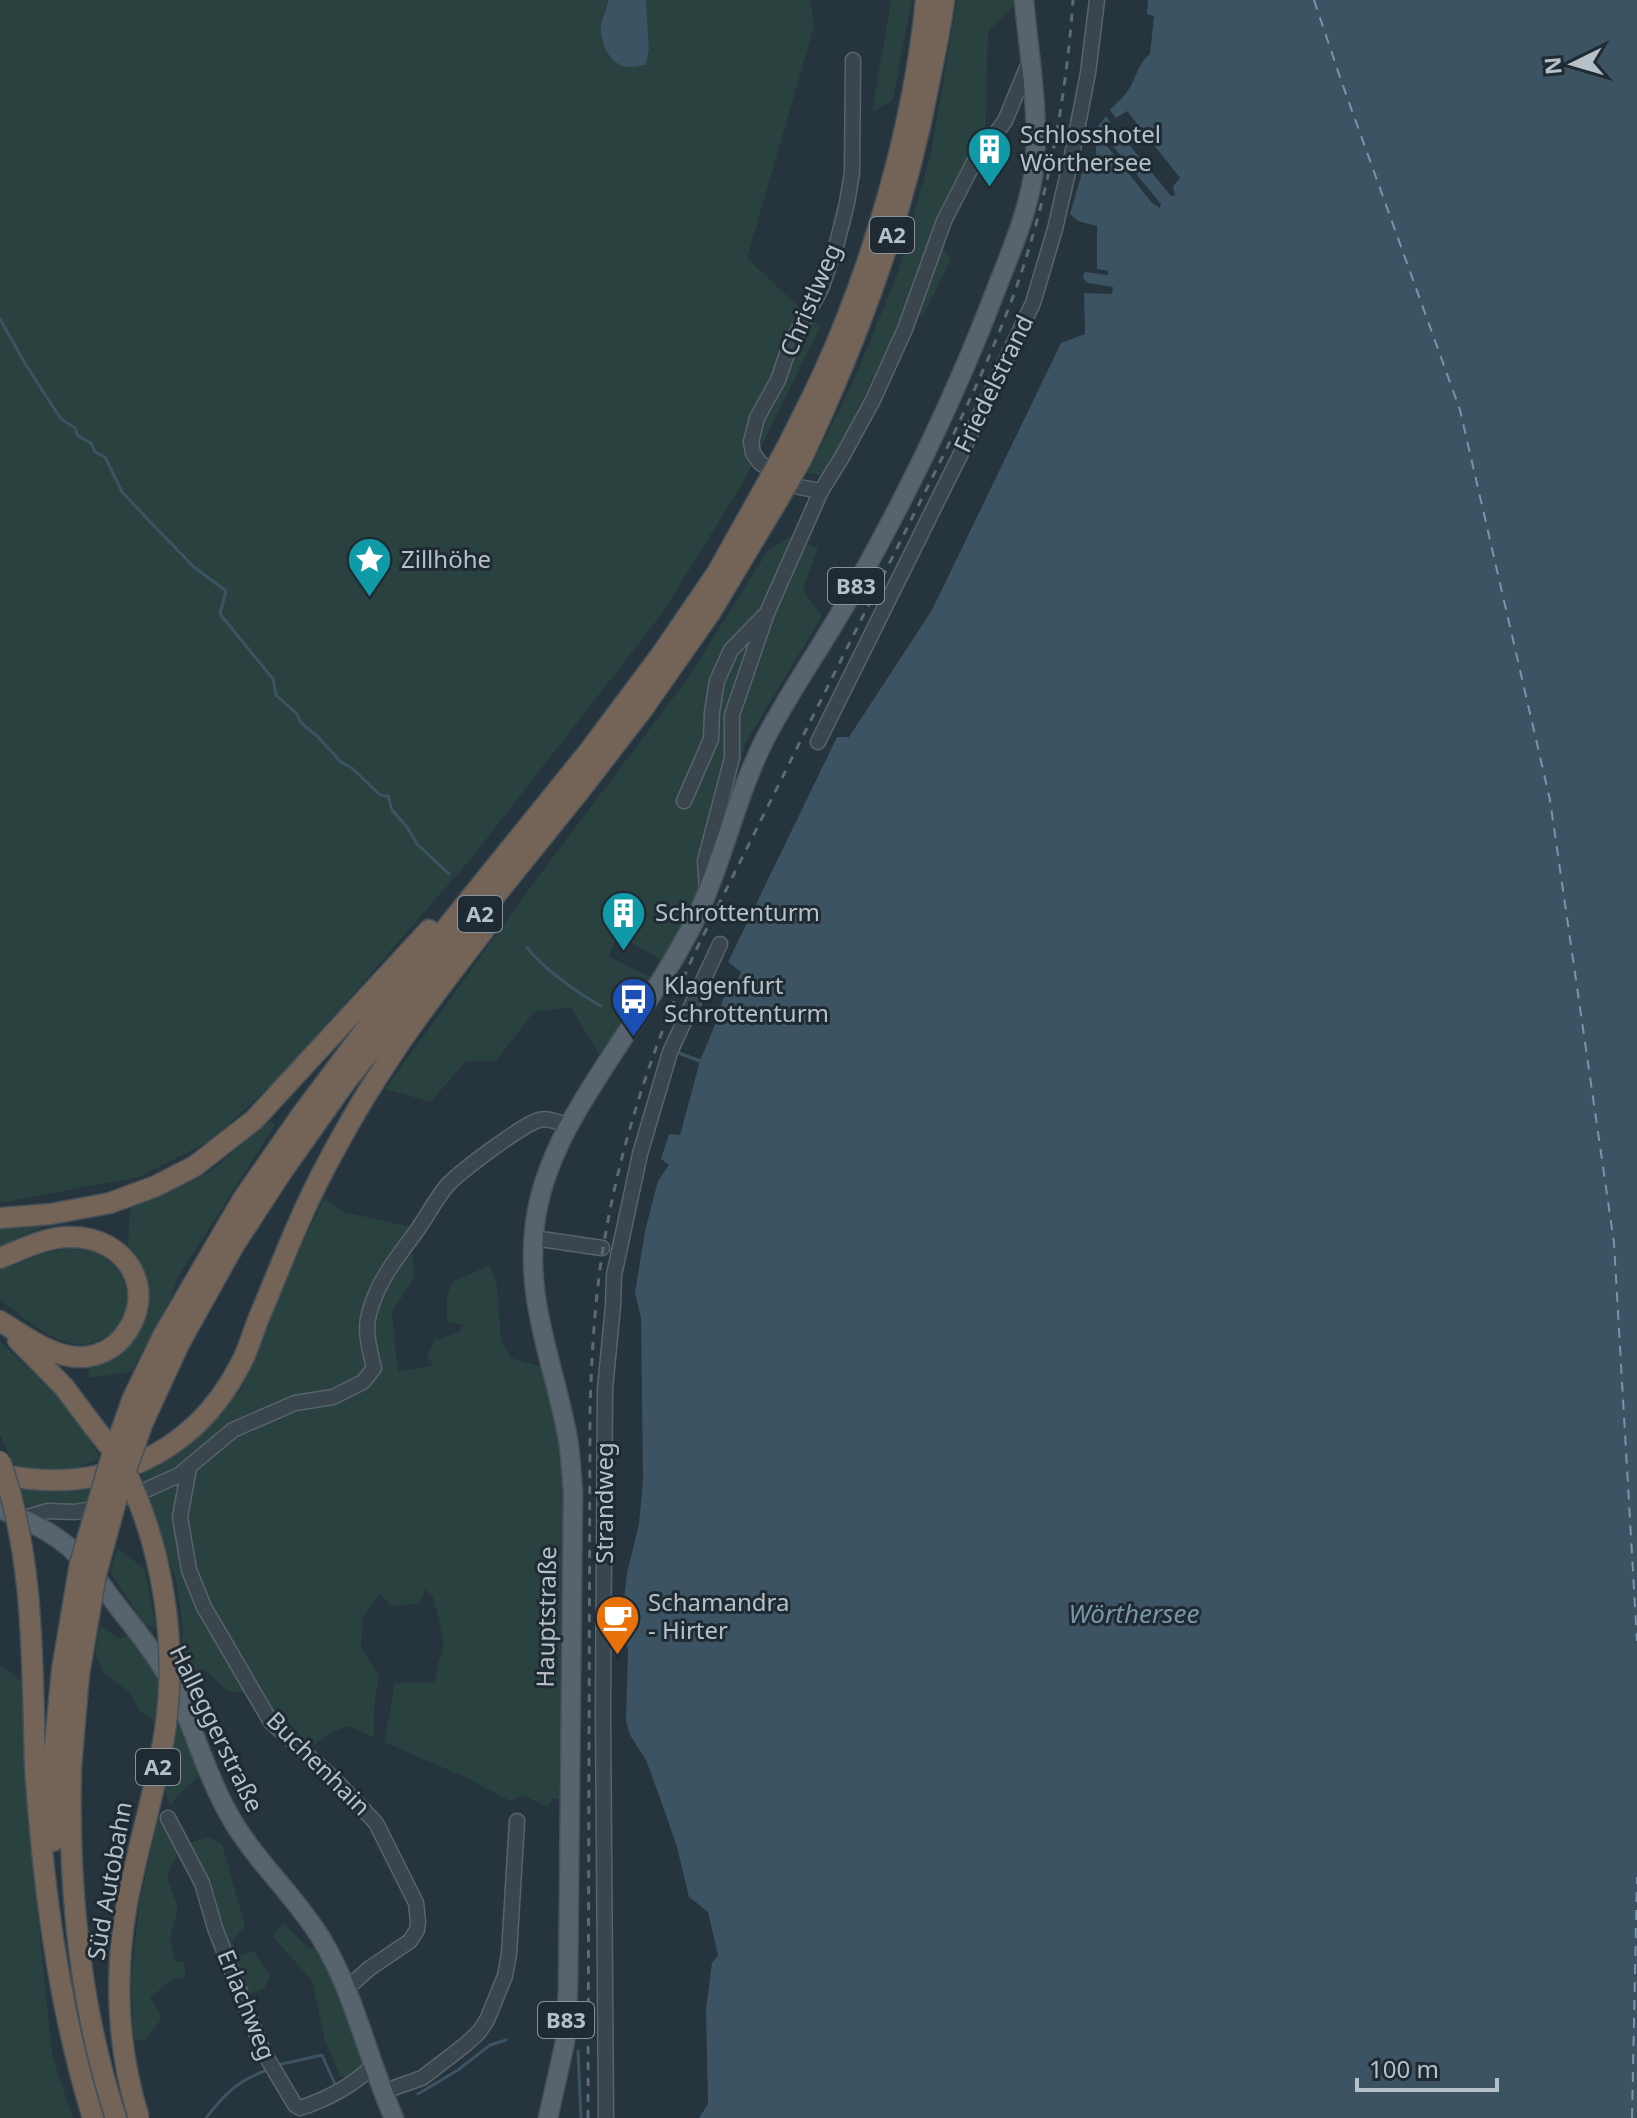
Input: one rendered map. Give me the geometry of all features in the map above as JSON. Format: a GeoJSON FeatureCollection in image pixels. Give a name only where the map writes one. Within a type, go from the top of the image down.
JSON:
{"type":"FeatureCollection","features":[{"type":"Feature","properties":{"kind":"highway","name":"A2"},"geometry":{"type":"LineString","coordinates":[[794,453],[875,234],[912,93],[926,0]]}},
{"type":"Feature","properties":{"kind":"highway","name":"A2"},"geometry":{"type":"LineString","coordinates":[[116,2118],[92,2028],[77,1938],[70,1849],[53,1766],[62,1670],[80,1564],[109,1465],[133,1398],[283,1170],[346,1081],[633,722],[710,613],[849,356],[892,236],[922,122],[944,0]]}},
{"type":"Feature","properties":{"kind":"highway","name":"A2"},"geometry":{"type":"LineString","coordinates":[[171,1340],[243,1199],[370,1009],[474,880],[508,852],[590,750],[669,644],[772,494]]}},
{"type":"Feature","properties":{"kind":"highway"},"geometry":{"type":"LineString","coordinates":[[0,1474],[37,1481],[80,1480],[118,1471],[152,1457],[190,1431],[223,1393],[241,1364],[325,1167],[383,1068],[536,859],[552,824]]}},
{"type":"Feature","properties":{"kind":"highway"},"geometry":{"type":"LineString","coordinates":[[0,1218],[51,1214],[110,1203],[156,1186],[195,1166],[254,1120],[305,1067],[370,1009]]}},
{"type":"Feature","properties":{"kind":"highway"},"geometry":{"type":"LineString","coordinates":[[0,1258],[56,1238],[90,1239],[106,1244],[127,1262],[139,1290],[139,1308],[132,1326],[115,1345],[83,1357],[48,1349],[0,1322]]}},
{"type":"Feature","properties":{"kind":"highway","name":"Süd Autobahn"},"geometry":{"type":"LineString","coordinates":[[0,1322],[64,1387],[122,1465],[158,1566],[169,1636],[165,1732],[128,1902],[119,1972],[122,2042],[139,2118]]}},
{"type":"Feature","properties":{"kind":"highway","name":"Süd Autobahn"},"geometry":{"type":"LineString","coordinates":[[0,1461],[13,1501],[27,1575],[31,1627],[53,1766],[38,1814],[50,1913],[61,1981],[93,2118]]}},
{"type":"Feature","properties":{"kind":"main road","name":"B83"},"geometry":{"type":"LineString","coordinates":[[569,1126],[691,927],[719,863],[737,804],[764,742],[850,598],[902,501],[979,333],[1031,190],[1036,147],[1024,0]]}},
{"type":"Feature","properties":{"kind":"main road","name":"Hauptstraße"},"geometry":{"type":"LineString","coordinates":[[548,2118],[565,2042],[568,1989],[573,1491],[567,1436],[534,1292],[534,1238],[546,1178],[569,1126]]}},
{"type":"Feature","properties":{"kind":"main road","name":"Halleggerstraße"},"geometry":{"type":"LineString","coordinates":[[0,1509],[71,1549],[159,1659],[178,1694],[226,1811],[250,1848],[320,1936],[347,1988],[382,2092],[394,2118]]}},
{"type":"Feature","properties":{"kind":"street","name":"Friedelstrand"},"geometry":{"type":"LineString","coordinates":[[818,742],[1033,303],[1055,229],[1072,155],[1088,73],[1097,0]]}},
{"type":"Feature","properties":{"kind":"street","name":"Christlweg"},"geometry":{"type":"LineString","coordinates":[[821,491],[799,487],[760,463],[753,453],[751,442],[757,418],[778,380],[790,345],[821,289],[837,243],[852,173],[853,60]]}},
{"type":"Feature","properties":{"kind":"street"},"geometry":{"type":"LineString","coordinates":[[707,893],[705,861],[732,758],[732,715],[767,613],[821,491],[873,400],[905,329],[944,221],[973,164],[1005,121],[1030,63]]}},
{"type":"Feature","properties":{"kind":"street"},"geometry":{"type":"LineString","coordinates":[[684,801],[711,739],[717,681],[731,650],[767,613]]}},
{"type":"Feature","properties":{"kind":"street","name":"Strandweg"},"geometry":{"type":"LineString","coordinates":[[606,2118],[603,1712],[605,1389],[614,1275],[640,1154],[670,1052],[720,944]]}},
{"type":"Feature","properties":{"kind":"street"},"geometry":{"type":"LineString","coordinates":[[20,1519],[48,1511],[99,1509],[166,1482],[189,1468],[233,1430],[295,1403],[333,1397],[363,1382],[374,1368],[368,1341],[368,1317],[377,1291],[392,1263],[446,1186],[493,1149],[533,1123],[544,1118],[569,1126]]}},
{"type":"Feature","properties":{"kind":"street"},"geometry":{"type":"LineString","coordinates":[[534,1238],[602,1248]]}},
{"type":"Feature","properties":{"kind":"street","name":"Buchenhain"},"geometry":{"type":"LineString","coordinates":[[189,1468],[180,1517],[189,1570],[204,1607],[271,1722],[334,1779],[376,1823],[416,1903],[417,1930],[410,1941],[347,1988]]}},
{"type":"Feature","properties":{"kind":"street","name":"Erlachweg"},"geometry":{"type":"LineString","coordinates":[[168,1818],[202,1883],[215,1928],[263,2051],[295,2105],[300,2108],[334,2093],[364,2075],[373,2065]]}},
{"type":"Feature","properties":{"kind":"street"},"geometry":{"type":"LineString","coordinates":[[382,2092],[422,2078],[465,2045],[487,2020],[505,1976],[509,1954],[517,1821]]}},
{"type":"Feature","properties":{"kind":"green space"},"geometry":{"type":"Polygon","coordinates":[[[0,0],[608,0],[601,23],[608,54],[619,65],[630,67],[649,48],[646,0],[810,0],[814,27],[747,258],[820,327],[746,477],[664,611],[474,855],[289,1068],[212,1140],[139,1177],[5,1202],[0,1202],[0,0]]]}},
{"type":"Feature","properties":{"kind":"green space"},"geometry":{"type":"Polygon","coordinates":[[[891,0],[912,0],[893,100],[872,112],[891,0]]]}},
{"type":"Feature","properties":{"kind":"green space"},"geometry":{"type":"Polygon","coordinates":[[[957,0],[1013,0],[1014,5],[988,32],[985,141],[931,232],[951,260],[923,316],[904,314],[826,476],[808,473],[857,373],[898,272],[931,153],[957,0]]]}},
{"type":"Feature","properties":{"kind":"green space"},"geometry":{"type":"Polygon","coordinates":[[[789,537],[818,548],[803,590],[822,616],[746,742],[696,893],[662,960],[617,935],[609,957],[653,978],[599,1054],[571,1007],[534,1012],[496,1061],[466,1061],[431,1102],[385,1089],[535,881],[690,675],[767,552],[789,537]]]}},
{"type":"Feature","properties":{"kind":"green space"},"geometry":{"type":"Polygon","coordinates":[[[271,1120],[275,1125],[177,1279],[171,1298],[131,1372],[90,1378],[87,1367],[124,1353],[147,1309],[145,1275],[128,1247],[130,1205],[208,1173],[271,1120]]]}},
{"type":"Feature","properties":{"kind":"green space"},"geometry":{"type":"Polygon","coordinates":[[[324,1198],[344,1212],[411,1227],[414,1278],[392,1312],[398,1371],[433,1366],[427,1355],[435,1340],[460,1332],[463,1325],[447,1321],[447,1296],[452,1282],[490,1265],[497,1285],[501,1340],[511,1358],[540,1366],[558,1431],[566,1495],[559,1799],[552,1798],[548,1807],[524,1796],[510,1801],[467,1778],[384,1742],[395,1683],[434,1682],[444,1642],[433,1597],[425,1589],[420,1604],[391,1606],[380,1593],[363,1617],[361,1647],[379,1676],[374,1707],[374,1738],[349,1726],[329,1733],[311,1748],[293,1727],[248,1693],[227,1691],[204,1669],[191,1680],[179,1678],[183,1628],[176,1579],[140,1481],[146,1466],[172,1454],[241,1390],[267,1319],[324,1198]]]}},
{"type":"Feature","properties":{"kind":"green space"},"geometry":{"type":"Polygon","coordinates":[[[0,1226],[44,1226],[0,1246],[0,1226]]]}},
{"type":"Feature","properties":{"kind":"green space"},"geometry":{"type":"Polygon","coordinates":[[[65,1249],[90,1251],[104,1258],[123,1280],[127,1294],[127,1307],[122,1320],[113,1332],[90,1344],[78,1345],[54,1337],[0,1300],[0,1270],[65,1249]]]}},
{"type":"Feature","properties":{"kind":"green space"},"geometry":{"type":"Polygon","coordinates":[[[0,1341],[49,1387],[80,1423],[100,1458],[76,1468],[39,1472],[13,1464],[0,1435],[0,1341]]]}},
{"type":"Feature","properties":{"kind":"green space"},"geometry":{"type":"Polygon","coordinates":[[[19,1484],[91,1484],[85,1508],[53,1509],[25,1507],[19,1484]]]}},
{"type":"Feature","properties":{"kind":"green space"},"geometry":{"type":"Polygon","coordinates":[[[117,1548],[145,1569],[156,1628],[144,1624],[110,1572],[117,1548]]]}},
{"type":"Feature","properties":{"kind":"green space"},"geometry":{"type":"Polygon","coordinates":[[[100,1625],[119,1639],[135,1633],[178,1708],[199,1775],[170,1804],[164,1789],[153,1718],[141,1712],[129,1692],[103,1673],[95,1652],[100,1625]]]}},
{"type":"Feature","properties":{"kind":"green space"},"geometry":{"type":"Polygon","coordinates":[[[0,1665],[23,1682],[26,1795],[52,2055],[73,2118],[0,2118],[0,1665]]]}},
{"type":"Feature","properties":{"kind":"green space"},"geometry":{"type":"Polygon","coordinates":[[[159,1815],[180,1849],[167,1876],[178,1908],[170,1938],[176,1962],[184,1962],[186,1978],[173,1979],[150,1998],[161,2015],[160,2021],[145,2040],[134,2041],[131,1978],[140,1900],[159,1815]]]}},
{"type":"Feature","properties":{"kind":"green space"},"geometry":{"type":"Polygon","coordinates":[[[208,1837],[222,1844],[245,1926],[232,1941],[238,1956],[254,1951],[270,1976],[264,1989],[245,1995],[185,1844],[208,1837]]]}},
{"type":"Feature","properties":{"kind":"green space"},"geometry":{"type":"Polygon","coordinates":[[[283,1923],[308,1948],[320,1949],[364,2053],[362,2066],[351,2078],[340,2076],[325,2041],[312,1981],[272,1936],[283,1923]]]}},
{"type":"Feature","properties":{"kind":"water"},"geometry":{"type":"Polygon","coordinates":[[[608,0],[646,0],[649,48],[646,65],[623,66],[608,53],[601,25],[608,0]]]}},
{"type":"Feature","properties":{"kind":"water","name":"Wörthersee"},"geometry":{"type":"Polygon","coordinates":[[[1148,0],[1637,0],[1637,2118],[699,2118],[708,2104],[706,2009],[712,1963],[718,1955],[708,1912],[689,1897],[677,1847],[661,1801],[646,1760],[630,1735],[626,1721],[628,1650],[621,1627],[627,1573],[639,1524],[643,1480],[641,1318],[635,1293],[645,1231],[658,1181],[669,1165],[661,1159],[669,1134],[680,1135],[700,1061],[723,999],[735,986],[741,972],[728,962],[837,737],[849,737],[932,610],[1061,343],[1085,334],[1084,293],[1112,294],[1113,287],[1088,283],[1083,278],[1084,272],[1108,275],[1108,271],[1097,269],[1097,226],[1078,221],[1070,214],[1084,166],[1096,155],[1095,130],[1106,116],[1111,123],[1105,128],[1103,141],[1152,203],[1160,208],[1161,204],[1112,145],[1122,136],[1171,196],[1175,195],[1173,186],[1180,178],[1127,111],[1116,118],[1110,110],[1127,92],[1150,54],[1154,16],[1147,14],[1148,0]]]}},
{"type":"Feature","properties":{"kind":"waterway"},"geometry":{"type":"LineString","coordinates":[[0,319],[61,419],[75,428],[78,436],[91,443],[95,452],[105,457],[122,492],[157,529],[194,567],[226,591],[220,614],[273,679],[276,695],[341,762],[352,768],[380,795],[388,796],[392,810],[417,844],[449,874]]}},
{"type":"Feature","properties":{"kind":"waterway"},"geometry":{"type":"LineString","coordinates":[[527,948],[561,980],[601,1006]]}},
{"type":"Feature","properties":{"kind":"waterway"},"geometry":{"type":"LineString","coordinates":[[676,1052],[700,1061]]}},
{"type":"Feature","properties":{"kind":"waterway"},"geometry":{"type":"LineString","coordinates":[[418,2094],[458,2070],[490,2045],[506,2040]]}},
{"type":"Feature","properties":{"kind":"waterway"},"geometry":{"type":"LineString","coordinates":[[578,2051],[581,2118]]}},
{"type":"Feature","properties":{"kind":"waterway"},"geometry":{"type":"LineString","coordinates":[[277,2065],[322,2055],[335,2084]]}},
{"type":"Feature","properties":{"kind":"waterway"},"geometry":{"type":"LineString","coordinates":[[206,2118],[232,2090],[246,2079],[265,2071]]}},
{"type":"Feature","properties":{"kind":"ferry route"},"geometry":{"type":"LineString","coordinates":[[1314,0],[1460,410],[1550,800],[1614,1243],[1637,1641]]}},
{"type":"Feature","properties":{"kind":"ferry route"},"geometry":{"type":"LineString","coordinates":[[1632,2118],[1637,1877]]}},
{"type":"Feature","properties":{"kind":"railway"},"geometry":{"type":"LineString","coordinates":[[588,2118],[590,1407],[596,1300],[620,1164],[666,1021],[695,952],[940,462],[1006,315],[1037,222],[1054,149],[1066,75],[1073,0]]}},
{"type":"Feature","properties":{"kind":"place","name":"Schlosshotel Wörthersee"},"geometry":{"type":"Point","coordinates":[989,188]}},
{"type":"Feature","properties":{"kind":"place","name":"Zillhöhe"},"geometry":{"type":"Point","coordinates":[370,599]}},
{"type":"Feature","properties":{"kind":"place","name":"Schrottenturm"},"geometry":{"type":"Point","coordinates":[624,952]}},
{"type":"Feature","properties":{"kind":"place","name":"Klagenfurt Schrottenturm"},"geometry":{"type":"Point","coordinates":[633,1039]}},
{"type":"Feature","properties":{"kind":"place","name":"Schamandra - Hirter"},"geometry":{"type":"Point","coordinates":[617,1656]}}]}
